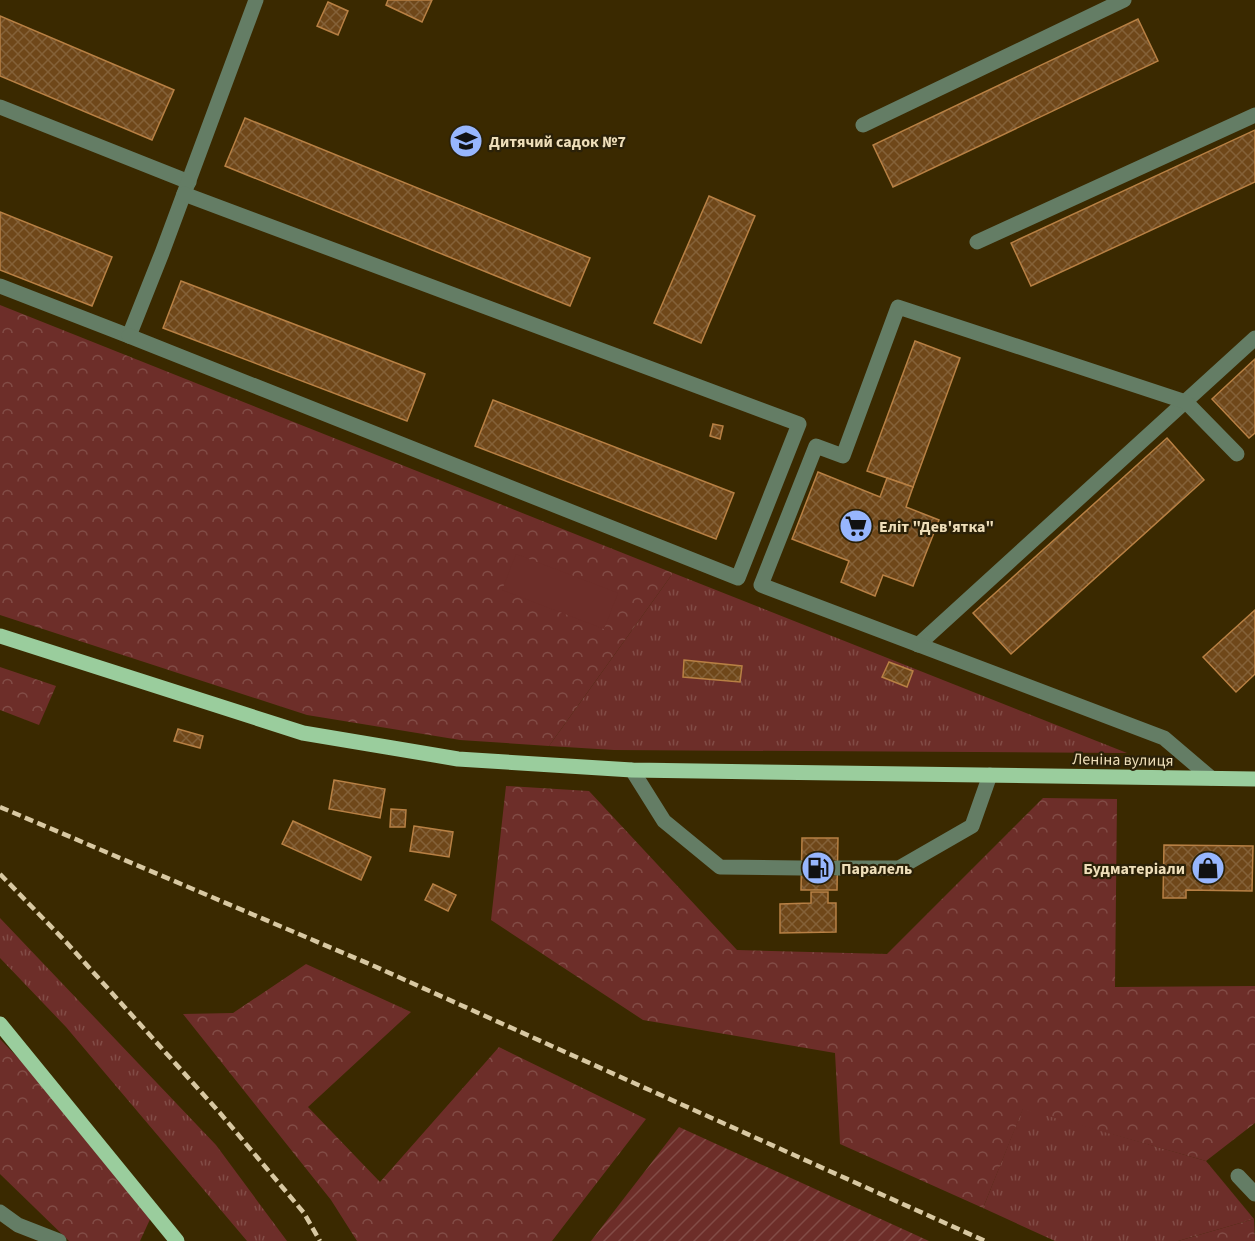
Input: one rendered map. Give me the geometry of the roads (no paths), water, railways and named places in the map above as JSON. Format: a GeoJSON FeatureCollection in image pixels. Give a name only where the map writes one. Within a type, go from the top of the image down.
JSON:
{"type":"FeatureCollection","features":[{"type":"Feature","properties":{"kind":"main road","name":"Леніна вулиця"},"geometry":{"type":"LineString","coordinates":[[0,636],[303,733],[458,759],[632,770],[1255,779]]}},
{"type":"Feature","properties":{"kind":"main road"},"geometry":{"type":"LineString","coordinates":[[0,1024],[177,1241]]}},
{"type":"Feature","properties":{"kind":"lane"},"geometry":{"type":"LineString","coordinates":[[129,336],[187,188],[256,0]]}},
{"type":"Feature","properties":{"kind":"lane"},"geometry":{"type":"LineString","coordinates":[[863,125],[1124,0]]}},
{"type":"Feature","properties":{"kind":"lane"},"geometry":{"type":"LineString","coordinates":[[0,107],[187,188],[799,424],[738,578],[0,286]]}},
{"type":"Feature","properties":{"kind":"lane"},"geometry":{"type":"LineString","coordinates":[[977,242],[1255,115]]}},
{"type":"Feature","properties":{"kind":"lane"},"geometry":{"type":"LineString","coordinates":[[1211,778],[1164,738],[761,585],[816,446],[843,456],[898,307],[1186,402],[1237,454]]}},
{"type":"Feature","properties":{"kind":"lane"},"geometry":{"type":"LineString","coordinates":[[918,645],[1255,338]]}},
{"type":"Feature","properties":{"kind":"lane"},"geometry":{"type":"LineString","coordinates":[[632,770],[664,821],[720,867],[801,868]]}},
{"type":"Feature","properties":{"kind":"lane"},"geometry":{"type":"LineString","coordinates":[[837,868],[899,868],[972,826],[990,775]]}},
{"type":"Feature","properties":{"kind":"lane"},"geometry":{"type":"LineString","coordinates":[[1238,1176],[1255,1194]]}},
{"type":"Feature","properties":{"kind":"lane"},"geometry":{"type":"LineString","coordinates":[[0,1212],[18,1225],[59,1241]]}},
{"type":"Feature","properties":{"kind":"tunnel"},"geometry":{"type":"LineString","coordinates":[[801,868],[837,868]]}},
{"type":"Feature","properties":{"kind":"railway"},"geometry":{"type":"LineString","coordinates":[[0,807],[374,966],[985,1241]]}},
{"type":"Feature","properties":{"kind":"railway"},"geometry":{"type":"LineString","coordinates":[[0,874],[66,942],[220,1113],[304,1213],[320,1241]]}},
{"type":"Feature","properties":{"kind":"place","name":"Дитячий садок №7"},"geometry":{"type":"Point","coordinates":[466,141]}},
{"type":"Feature","properties":{"kind":"place","name":"Еліт \"Дев'ятка\""},"geometry":{"type":"Point","coordinates":[856,526]}},
{"type":"Feature","properties":{"kind":"place","name":"Паралель"},"geometry":{"type":"Point","coordinates":[818,868]}},
{"type":"Feature","properties":{"kind":"place","name":"Будматеріали"},"geometry":{"type":"Point","coordinates":[1208,868]}}]}
